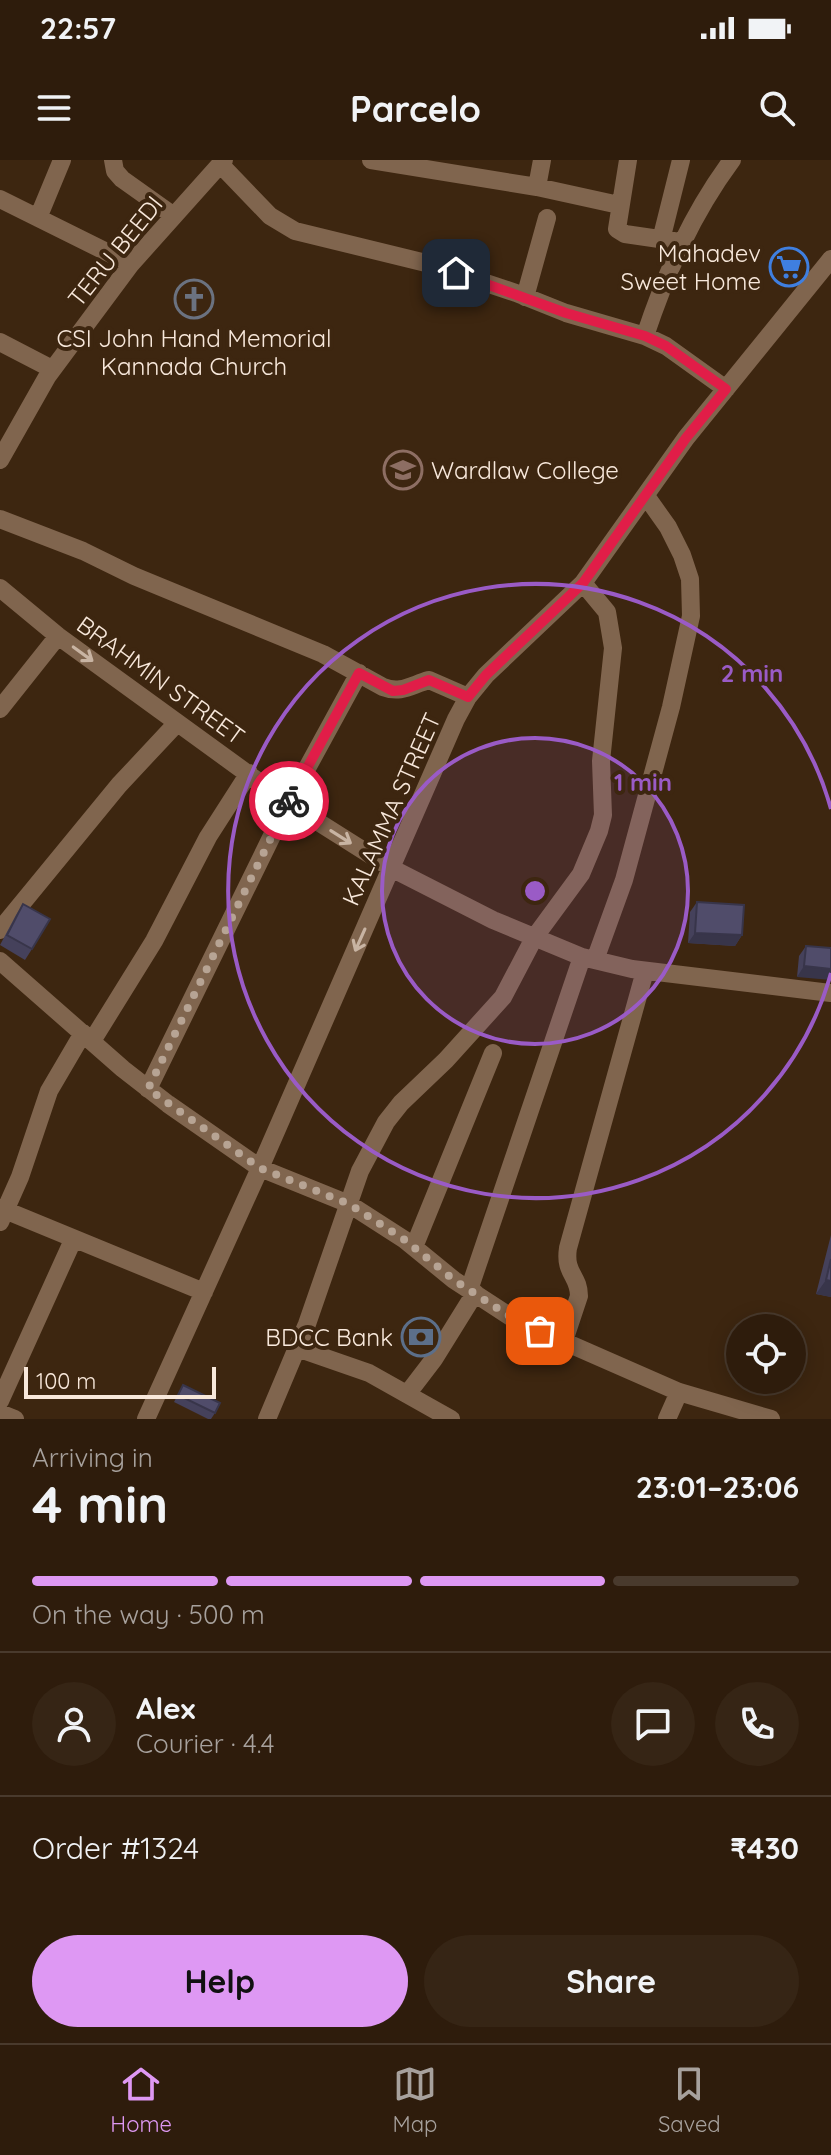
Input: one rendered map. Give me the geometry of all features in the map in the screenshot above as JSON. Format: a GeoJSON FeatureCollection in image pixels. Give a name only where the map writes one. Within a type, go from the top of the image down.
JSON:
{"type":"FeatureCollection","features":[{"type":"Feature","properties":{"kind":"street"},"geometry":{"type":"LineString","coordinates":[[38,218],[62,160]]}},
{"type":"Feature","properties":{"kind":"street"},"geometry":{"type":"LineString","coordinates":[[113,160],[115,171],[122,179],[174,216]]}},
{"type":"Feature","properties":{"kind":"street"},"geometry":{"type":"LineString","coordinates":[[371,160],[537,187],[619,205]]}},
{"type":"Feature","properties":{"kind":"street"},"geometry":{"type":"LineString","coordinates":[[497,180],[501,160]]}},
{"type":"Feature","properties":{"kind":"street"},"geometry":{"type":"LineString","coordinates":[[537,187],[542,160]]}},
{"type":"Feature","properties":{"kind":"street"},"geometry":{"type":"LineString","coordinates":[[628,160],[616,224],[620,233],[671,241]]}},
{"type":"Feature","properties":{"kind":"street"},"geometry":{"type":"LineString","coordinates":[[645,336],[671,241],[681,160]]}},
{"type":"Feature","properties":{"kind":"street"},"geometry":{"type":"LineString","coordinates":[[671,241],[732,160]]}},
{"type":"Feature","properties":{"kind":"street"},"geometry":{"type":"LineString","coordinates":[[222,162],[270,216],[295,231],[426,263],[566,313],[645,336],[666,346],[726,389]]}},
{"type":"Feature","properties":{"kind":"street","name":"TERU BEEDI"},"geometry":{"type":"LineString","coordinates":[[0,460],[52,369],[131,264],[222,162]]}},
{"type":"Feature","properties":{"kind":"street"},"geometry":{"type":"LineString","coordinates":[[0,199],[131,264]]}},
{"type":"Feature","properties":{"kind":"street"},"geometry":{"type":"LineString","coordinates":[[525,297],[547,218]]}},
{"type":"Feature","properties":{"kind":"street","name":"KALAMMA STREET"},"geometry":{"type":"LineString","coordinates":[[146,1419],[468,697],[486,675],[583,583],[686,438],[831,259]]}},
{"type":"Feature","properties":{"kind":"street"},"geometry":{"type":"LineString","coordinates":[[0,342],[52,369]]}},
{"type":"Feature","properties":{"kind":"street"},"geometry":{"type":"LineString","coordinates":[[408,1393],[434,1359],[472,1292],[589,958],[632,852],[671,707],[691,616],[690,579],[668,527],[646,496]]}},
{"type":"Feature","properties":{"kind":"street"},"geometry":{"type":"LineString","coordinates":[[0,519],[93,555],[134,576],[323,654],[393,691],[429,680],[468,697]]}},
{"type":"Feature","properties":{"kind":"street"},"geometry":{"type":"LineString","coordinates":[[267,1419],[297,1348],[360,1171],[386,1122],[503,997],[534,938],[581,874],[603,815],[601,761],[613,648],[607,612],[583,583]]}},
{"type":"Feature","properties":{"kind":"street","name":"BRAHMIN STREET"},"geometry":{"type":"LineString","coordinates":[[0,588],[58,636],[288,803],[391,868],[534,938],[589,958],[645,971],[831,993]]}},
{"type":"Feature","properties":{"kind":"street"},"geometry":{"type":"LineString","coordinates":[[0,709],[58,636]]}},
{"type":"Feature","properties":{"kind":"street"},"geometry":{"type":"LineString","coordinates":[[148,1089],[288,803],[359,673]]}},
{"type":"Feature","properties":{"kind":"street"},"geometry":{"type":"LineString","coordinates":[[0,930],[119,785],[177,723]]}},
{"type":"Feature","properties":{"kind":"street"},"geometry":{"type":"LineString","coordinates":[[204,1292],[2,1214],[20,1177],[49,1091],[154,941],[208,837],[249,773]]}},
{"type":"Feature","properties":{"kind":"street"},"geometry":{"type":"LineString","coordinates":[[0,961],[148,1089],[260,1168],[349,1204],[517,1321],[679,1392],[747,1416],[771,1419]]}},
{"type":"Feature","properties":{"kind":"street"},"geometry":{"type":"LineString","coordinates":[[564,1341],[579,1296],[579,1288],[566,1262],[568,1248],[645,971]]}},
{"type":"Feature","properties":{"kind":"street"},"geometry":{"type":"LineString","coordinates":[[414,1247],[493,1053]]}},
{"type":"Feature","properties":{"kind":"street"},"geometry":{"type":"LineString","coordinates":[[0,1401],[73,1240]]}},
{"type":"Feature","properties":{"kind":"street"},"geometry":{"type":"LineString","coordinates":[[297,1348],[369,1373],[408,1393],[440,1416]]}},
{"type":"Feature","properties":{"kind":"street"},"geometry":{"type":"LineString","coordinates":[[667,1419],[679,1392]]}},
{"type":"Feature","properties":{"kind":"street"},"geometry":{"type":"LineString","coordinates":[[0,1413],[15,1419]]}},
{"type":"Feature","properties":{"kind":"building"},"geometry":{"type":"Polygon","coordinates":[[[697,902],[744,905],[742,935],[695,933],[697,902]]]}},
{"type":"Feature","properties":{"kind":"building"},"geometry":{"type":"Polygon","coordinates":[[[23,904],[50,919],[32,949],[7,935],[23,904]]]}},
{"type":"Feature","properties":{"kind":"building"},"geometry":{"type":"Polygon","coordinates":[[[806,946],[831,948],[831,969],[804,966],[806,946]]]}},
{"type":"Feature","properties":{"kind":"building"},"geometry":{"type":"Polygon","coordinates":[[[831,1259],[831,1281],[826,1280],[831,1259]]]}},
{"type":"Feature","properties":{"kind":"building"},"geometry":{"type":"Polygon","coordinates":[[[183,1385],[220,1403],[215,1413],[178,1395],[183,1385]]]}},
{"type":"Feature","properties":{"kind":"way so far"},"geometry":{"type":"LineString","coordinates":[[289,801],[148,1089],[260,1168],[349,1204],[405,1240],[454,1280],[517,1321],[540,1331]]}},
{"type":"Feature","properties":{"kind":"place","name":"Mahadev Sweet Home"},"geometry":{"type":"Point","coordinates":[789,267]}},
{"type":"Feature","properties":{"kind":"place","name":"CSI John Hand Memorial Kannada Church"},"geometry":{"type":"Point","coordinates":[194,299]}},
{"type":"Feature","properties":{"kind":"place","name":"Wardlaw College"},"geometry":{"type":"Point","coordinates":[403,470]}},
{"type":"Feature","properties":{"kind":"place","name":"BDCC Bank"},"geometry":{"type":"Point","coordinates":[421,1337]}},
{"type":"Feature","properties":{"kind":"route"},"geometry":{"type":"LineString","coordinates":[[289,801],[359,673],[393,691],[429,680],[468,697],[486,675],[583,583],[686,438],[726,389],[681,355],[645,336],[566,313],[456,273]]}}]}
